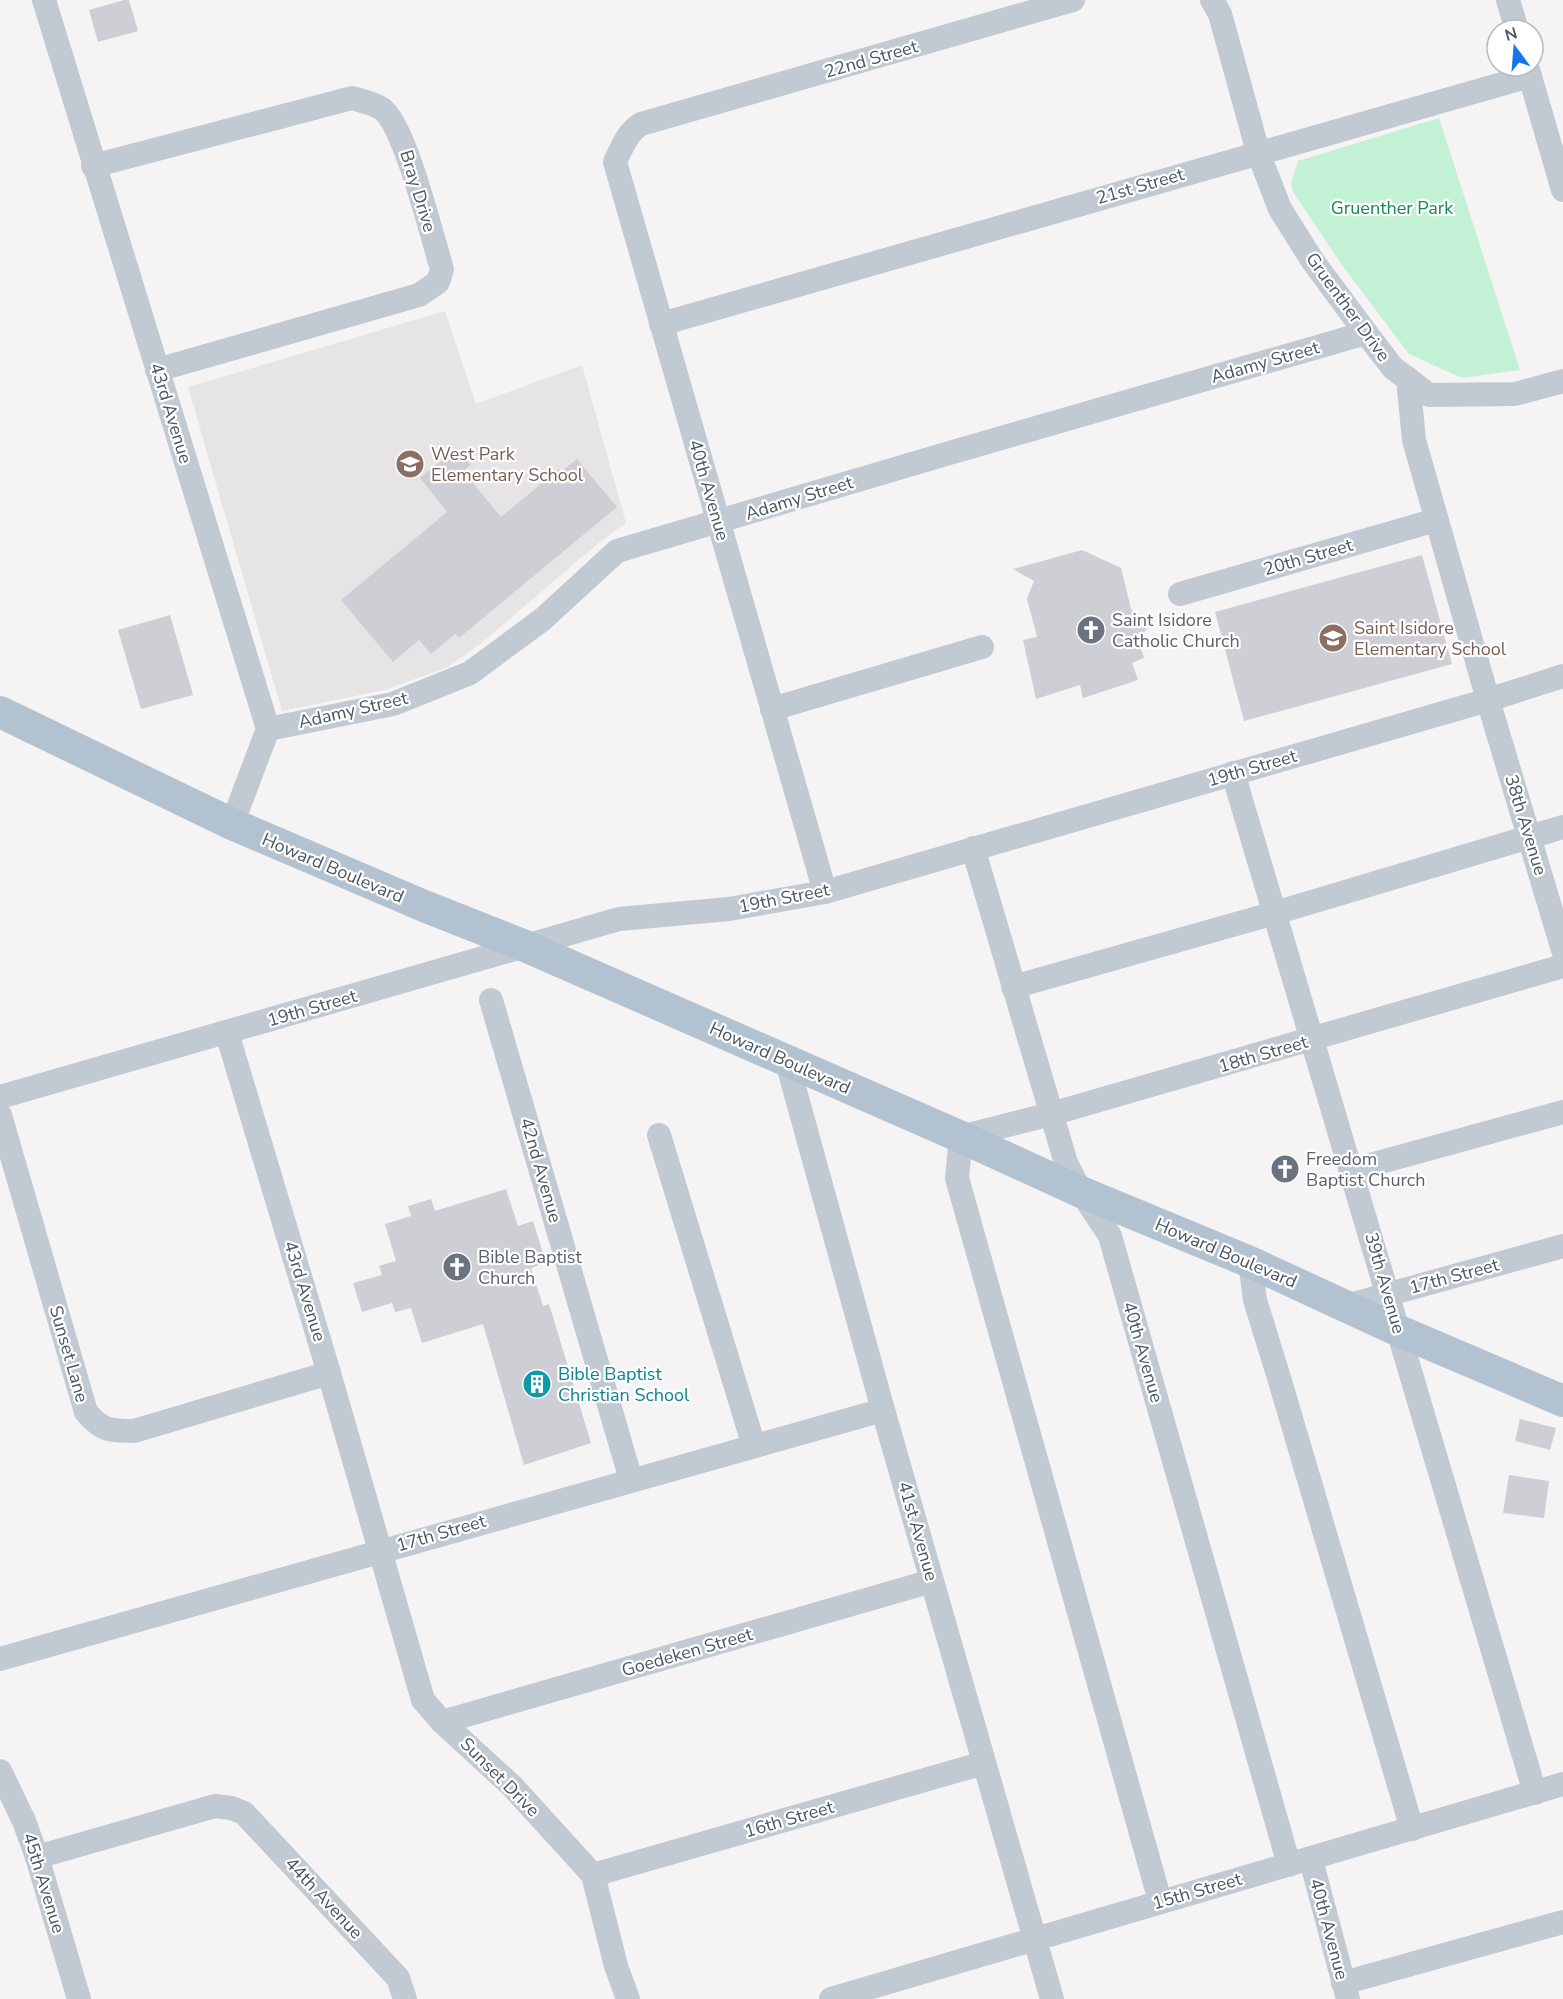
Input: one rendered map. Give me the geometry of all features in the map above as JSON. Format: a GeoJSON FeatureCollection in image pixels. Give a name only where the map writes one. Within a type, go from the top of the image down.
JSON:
{"type":"FeatureCollection","features":[{"type":"Feature","properties":{"kind":"main road","name":"Howard Boulevard"},"geometry":{"type":"LineString","coordinates":[[0,712],[232,824],[424,906],[525,946],[1081,1192],[1250,1262],[1562,1403]]}},
{"type":"Feature","properties":{"kind":"street","name":"43rd Avenue"},"geometry":{"type":"LineString","coordinates":[[44,0],[93,166],[268,729]]}},
{"type":"Feature","properties":{"kind":"street","name":"22nd Street"},"geometry":{"type":"LineString","coordinates":[[669,116],[1036,5],[1073,0]]}},
{"type":"Feature","properties":{"kind":"street","name":"Gruenther Drive"},"geometry":{"type":"LineString","coordinates":[[1212,0],[1220,14],[1258,152],[1280,209],[1312,260],[1392,368],[1408,379]]}},
{"type":"Feature","properties":{"kind":"street"},"geometry":{"type":"LineString","coordinates":[[1508,0],[1513,18]]}},
{"type":"Feature","properties":{"kind":"street","name":"21st Street"},"geometry":{"type":"LineString","coordinates":[[661,324],[1258,152],[1505,78]]}},
{"type":"Feature","properties":{"kind":"street","name":"21st Street"},"geometry":{"type":"LineString","coordinates":[[1531,78],[1558,154],[1563,190]]}},
{"type":"Feature","properties":{"kind":"street","name":"Bray Drive"},"geometry":{"type":"LineString","coordinates":[[93,166],[352,98],[383,110],[401,137],[442,268],[438,282],[418,295],[157,370]]}},
{"type":"Feature","properties":{"kind":"street","name":"40th Avenue"},"geometry":{"type":"LineString","coordinates":[[669,116],[641,124],[633,129],[615,162],[825,892]]}},
{"type":"Feature","properties":{"kind":"street","name":"Adamy Street"},"geometry":{"type":"LineString","coordinates":[[268,729],[393,704],[470,673],[543,618],[617,551],[1366,333]]}},
{"type":"Feature","properties":{"kind":"street"},"geometry":{"type":"LineString","coordinates":[[1408,379],[1429,395],[1515,394],[1563,381]]}},
{"type":"Feature","properties":{"kind":"street"},"geometry":{"type":"LineString","coordinates":[[1408,379],[1414,440],[1488,700]]}},
{"type":"Feature","properties":{"kind":"street","name":"20th Street"},"geometry":{"type":"LineString","coordinates":[[1180,594],[1436,520]]}},
{"type":"Feature","properties":{"kind":"street"},"geometry":{"type":"LineString","coordinates":[[772,709],[982,647]]}},
{"type":"Feature","properties":{"kind":"street","name":"19th Street"},"geometry":{"type":"LineString","coordinates":[[0,1097],[619,919],[729,909],[825,892],[1488,700],[1563,676]]}},
{"type":"Feature","properties":{"kind":"street","name":"38th Avenue"},"geometry":{"type":"LineString","coordinates":[[1488,700],[1563,950]]}},
{"type":"Feature","properties":{"kind":"street"},"geometry":{"type":"LineString","coordinates":[[232,824],[268,729]]}},
{"type":"Feature","properties":{"kind":"street","name":"39th Avenue"},"geometry":{"type":"LineString","coordinates":[[1233,773],[1535,1793]]}},
{"type":"Feature","properties":{"kind":"street"},"geometry":{"type":"LineString","coordinates":[[1013,987],[1275,913],[1563,827]]}},
{"type":"Feature","properties":{"kind":"street","name":"40th Avenue"},"geometry":{"type":"LineString","coordinates":[[973,848],[1066,1162],[1081,1192],[1110,1236],[1300,1862],[1346,1991]]}},
{"type":"Feature","properties":{"kind":"street","name":"18th Street"},"geometry":{"type":"LineString","coordinates":[[961,1137],[1313,1040],[1563,966]]}},
{"type":"Feature","properties":{"kind":"street","name":"42nd Avenue"},"geometry":{"type":"LineString","coordinates":[[491,1000],[631,1480]]}},
{"type":"Feature","properties":{"kind":"street","name":"43rd Avenue"},"geometry":{"type":"LineString","coordinates":[[227,1033],[381,1551]]}},
{"type":"Feature","properties":{"kind":"street","name":"41st Avenue"},"geometry":{"type":"LineString","coordinates":[[787,1062],[883,1410],[1052,1999]]}},
{"type":"Feature","properties":{"kind":"street"},"geometry":{"type":"LineString","coordinates":[[1352,1170],[1563,1112]]}},
{"type":"Feature","properties":{"kind":"street","name":"Sunset Lane"},"geometry":{"type":"LineString","coordinates":[[0,1115],[86,1412],[96,1424],[110,1431],[134,1431],[329,1373]]}},
{"type":"Feature","properties":{"kind":"street"},"geometry":{"type":"LineString","coordinates":[[659,1135],[754,1446]]}},
{"type":"Feature","properties":{"kind":"street"},"geometry":{"type":"LineString","coordinates":[[961,1137],[957,1178],[1160,1901]]}},
{"type":"Feature","properties":{"kind":"street","name":"17th Street"},"geometry":{"type":"LineString","coordinates":[[1346,1306],[1563,1246]]}},
{"type":"Feature","properties":{"kind":"street"},"geometry":{"type":"LineString","coordinates":[[1250,1262],[1255,1300],[1412,1829]]}},
{"type":"Feature","properties":{"kind":"street","name":"17th Street"},"geometry":{"type":"LineString","coordinates":[[0,1659],[883,1410]]}},
{"type":"Feature","properties":{"kind":"street","name":"Sunset Drive"},"geometry":{"type":"LineString","coordinates":[[381,1551],[423,1700],[442,1722],[512,1786],[593,1875],[616,1966],[628,1999]]}},
{"type":"Feature","properties":{"kind":"street","name":"Goedeken Street"},"geometry":{"type":"LineString","coordinates":[[442,1722],[932,1581]]}},
{"type":"Feature","properties":{"kind":"street","name":"16th Street"},"geometry":{"type":"LineString","coordinates":[[593,1875],[984,1763]]}},
{"type":"Feature","properties":{"kind":"street","name":"45th Avenue"},"geometry":{"type":"LineString","coordinates":[[0,1771],[24,1821],[37,1857],[79,1999]]}},
{"type":"Feature","properties":{"kind":"street","name":"15th Street"},"geometry":{"type":"LineString","coordinates":[[831,1999],[1563,1784]]}},
{"type":"Feature","properties":{"kind":"street","name":"44th Avenue"},"geometry":{"type":"LineString","coordinates":[[37,1857],[215,1806],[231,1808],[244,1813],[398,1978],[405,1999]]}},
{"type":"Feature","properties":{"kind":"street"},"geometry":{"type":"LineString","coordinates":[[1346,1991],[1563,1922]]}},
{"type":"Feature","properties":{"kind":"shaded area","name":"West Park Elementary School"},"geometry":{"type":"Polygon","coordinates":[[[445,311],[476,404],[582,365],[626,523],[596,545],[483,642],[446,668],[384,690],[282,711],[188,387],[445,311]]]}},
{"type":"Feature","properties":{"kind":"green space","name":"Gruenther Park"},"geometry":{"type":"Polygon","coordinates":[[[1439,118],[1520,370],[1462,378],[1409,354],[1342,265],[1293,192],[1291,183],[1298,161],[1439,118]]]}},
{"type":"Feature","properties":{"kind":"building"},"geometry":{"type":"Polygon","coordinates":[[[129,0],[138,31],[98,42],[89,10],[129,0]]]}},
{"type":"Feature","properties":{"kind":"building"},"geometry":{"type":"Polygon","coordinates":[[[457,448],[471,465],[463,471],[501,517],[559,469],[561,472],[577,459],[617,507],[459,638],[455,634],[431,654],[419,640],[393,662],[341,600],[447,512],[420,478],[457,448]]]}},
{"type":"Feature","properties":{"kind":"building","name":"Saint Isidore Catholic Church"},"geometry":{"type":"Polygon","coordinates":[[[1082,550],[1121,568],[1131,609],[1150,623],[1139,641],[1144,658],[1132,663],[1138,680],[1083,698],[1080,685],[1036,699],[1023,640],[1037,637],[1027,599],[1034,581],[1013,569],[1082,550]]]}},
{"type":"Feature","properties":{"kind":"building","name":"Saint Isidore Elementary School"},"geometry":{"type":"Polygon","coordinates":[[[1422,555],[1452,664],[1244,721],[1215,612],[1422,555]]]}},
{"type":"Feature","properties":{"kind":"building"},"geometry":{"type":"Polygon","coordinates":[[[170,615],[193,695],[141,709],[118,630],[170,615]]]}},
{"type":"Feature","properties":{"kind":"building","name":"Bible Baptist Church"},"geometry":{"type":"Polygon","coordinates":[[[506,1189],[518,1226],[533,1221],[546,1263],[531,1268],[543,1306],[549,1304],[591,1443],[524,1465],[483,1324],[422,1343],[411,1308],[395,1312],[392,1303],[362,1312],[353,1283],[382,1275],[379,1266],[396,1261],[385,1224],[411,1216],[408,1206],[431,1199],[435,1211],[506,1189]]]}},
{"type":"Feature","properties":{"kind":"building"},"geometry":{"type":"Polygon","coordinates":[[[1520,1419],[1556,1428],[1550,1450],[1515,1441],[1520,1419]]]}},
{"type":"Feature","properties":{"kind":"building"},"geometry":{"type":"Polygon","coordinates":[[[1509,1475],[1549,1481],[1544,1518],[1503,1513],[1509,1475]]]}},
{"type":"Feature","properties":{"kind":"place","name":"West Park Elementary School"},"geometry":{"type":"Point","coordinates":[410,464]}},
{"type":"Feature","properties":{"kind":"place","name":"Saint Isidore Catholic Church"},"geometry":{"type":"Point","coordinates":[1091,630]}},
{"type":"Feature","properties":{"kind":"place","name":"Saint Isidore Elementary School"},"geometry":{"type":"Point","coordinates":[1333,638]}},
{"type":"Feature","properties":{"kind":"place","name":"Freedom Baptist Church"},"geometry":{"type":"Point","coordinates":[1285,1169]}},
{"type":"Feature","properties":{"kind":"place","name":"Bible Baptist Church"},"geometry":{"type":"Point","coordinates":[457,1267]}},
{"type":"Feature","properties":{"kind":"place","name":"Bible Baptist Christian School"},"geometry":{"type":"Point","coordinates":[537,1384]}}]}
